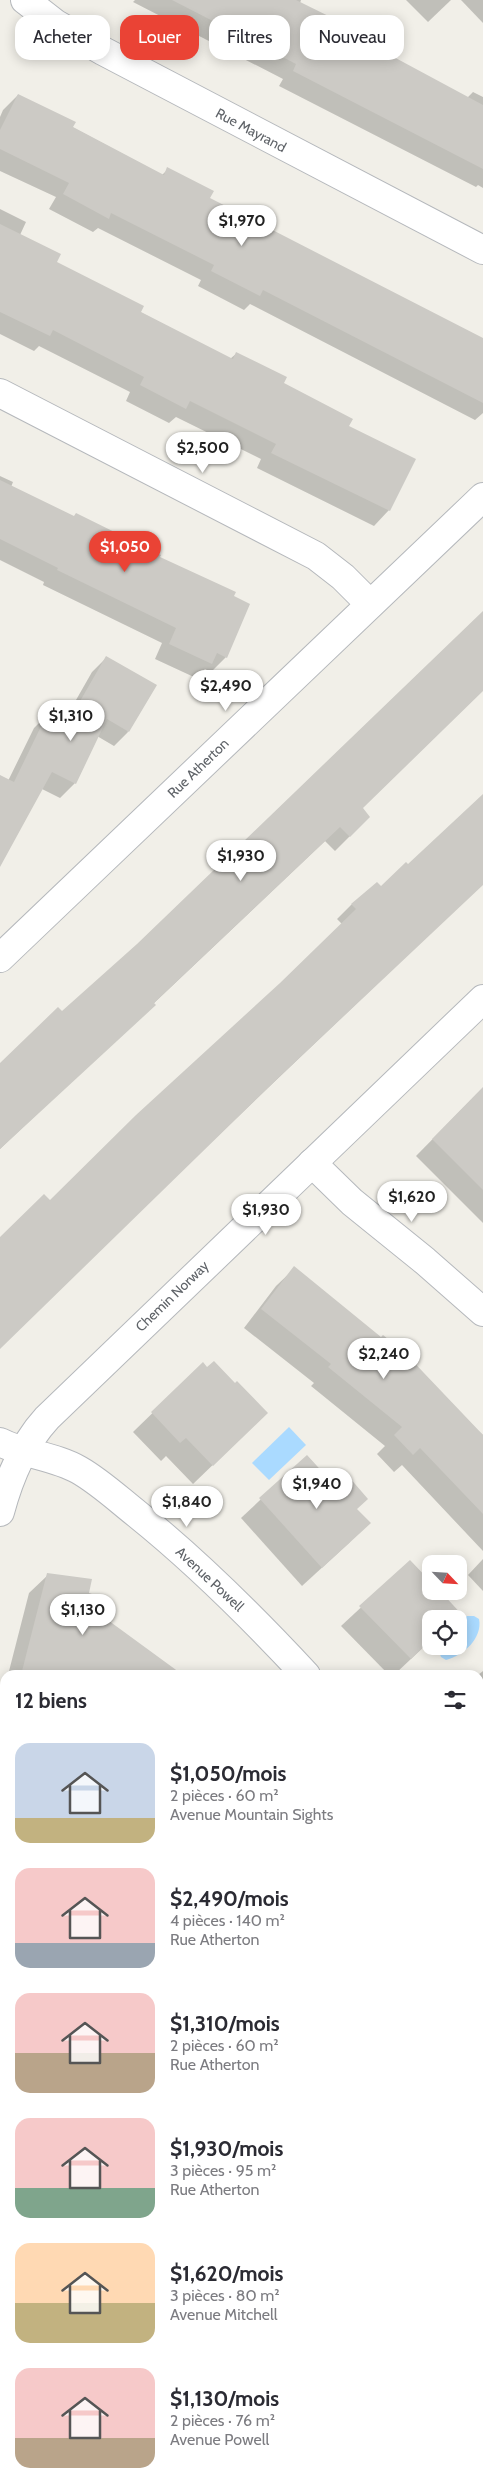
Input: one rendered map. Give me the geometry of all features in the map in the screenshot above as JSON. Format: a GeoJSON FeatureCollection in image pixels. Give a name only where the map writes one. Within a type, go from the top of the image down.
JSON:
{"type":"FeatureCollection","features":[{"type":"Feature","properties":{"kind":"street","name":"Rue Mayrand"},"geometry":{"type":"LineString","coordinates":[[24,0],[56,24],[103,51],[483,250]]}},
{"type":"Feature","properties":{"kind":"street"},"geometry":{"type":"LineString","coordinates":[[0,393],[316,556],[343,577],[370,604]]}},
{"type":"Feature","properties":{"kind":"street","name":"Rue Atherton"},"geometry":{"type":"LineString","coordinates":[[0,958],[483,497]]}},
{"type":"Feature","properties":{"kind":"street","name":"Chemin Norway"},"geometry":{"type":"LineString","coordinates":[[0,1512],[6,1490],[11,1447],[37,1429],[55,1409],[483,999]]}},
{"type":"Feature","properties":{"kind":"street"},"geometry":{"type":"LineString","coordinates":[[312,1163],[334,1187],[425,1261],[483,1312]]}},
{"type":"Feature","properties":{"kind":"street","name":"Avenue Powell"},"geometry":{"type":"LineString","coordinates":[[11,1447],[78,1470],[124,1504],[216,1583],[301,1670]]}},
{"type":"Feature","properties":{"kind":"water"},"geometry":{"type":"Polygon","coordinates":[[[289,1427],[306,1445],[269,1480],[252,1463],[289,1427]]]}},
{"type":"Feature","properties":{"kind":"water"},"geometry":{"type":"Polygon","coordinates":[[[467,1616],[474,1616],[479,1619],[479,1626],[478,1633],[467,1648],[467,1616]]]}},
{"type":"Feature","properties":{"kind":"water"},"geometry":{"type":"Polygon","coordinates":[[[440,1655],[459,1655],[446,1660],[440,1655]]]}},
{"type":"Feature","properties":{"kind":"building"},"geometry":{"type":"Polygon","coordinates":[[[172,0],[296,0],[326,15],[300,15],[300,60],[399,60],[483,105],[483,169],[293,71],[296,64],[288,60],[290,60],[290,15],[209,15],[209,19],[172,0]]]}},
{"type":"Feature","properties":{"kind":"building"},"geometry":{"type":"Polygon","coordinates":[[[18,94],[76,122],[73,127],[164,175],[167,167],[214,191],[210,198],[483,338],[483,403],[263,290],[260,296],[211,271],[214,265],[111,213],[109,219],[63,194],[69,183],[0,149],[0,130],[18,94]]]}},
{"type":"Feature","properties":{"kind":"building"},"geometry":{"type":"Polygon","coordinates":[[[0,224],[61,254],[57,262],[144,306],[141,312],[233,359],[236,352],[287,377],[284,383],[353,419],[349,426],[416,459],[390,511],[271,453],[276,444],[190,401],[186,409],[140,385],[144,377],[53,330],[50,336],[0,312],[0,224]]]}},
{"type":"Feature","properties":{"kind":"building"},"geometry":{"type":"Polygon","coordinates":[[[0,480],[74,516],[76,513],[161,555],[160,557],[236,592],[234,596],[250,604],[227,658],[217,653],[212,664],[169,644],[176,628],[57,570],[58,568],[0,539],[0,480]]]}},
{"type":"Feature","properties":{"kind":"building"},"geometry":{"type":"Polygon","coordinates":[[[483,611],[483,691],[363,808],[370,817],[350,837],[340,827],[154,1003],[156,1005],[0,1149],[0,1063],[58,1007],[62,1011],[137,944],[483,611]]]}},
{"type":"Feature","properties":{"kind":"building"},"geometry":{"type":"Polygon","coordinates":[[[106,656],[157,685],[129,732],[107,719],[76,784],[52,772],[0,867],[0,775],[14,782],[48,712],[68,722],[106,656]]]}},
{"type":"Feature","properties":{"kind":"building"},"geometry":{"type":"Polygon","coordinates":[[[483,794],[483,885],[275,1081],[0,1349],[0,1237],[44,1194],[50,1200],[136,1115],[280,983],[356,909],[351,904],[377,882],[381,886],[406,862],[408,864],[483,794]]]}},
{"type":"Feature","properties":{"kind":"building"},"geometry":{"type":"Polygon","coordinates":[[[483,1087],[483,1190],[432,1139],[483,1087]]]}},
{"type":"Feature","properties":{"kind":"building"},"geometry":{"type":"Polygon","coordinates":[[[294,1266],[381,1337],[383,1335],[404,1352],[483,1435],[483,1514],[420,1448],[413,1455],[394,1435],[402,1427],[328,1367],[331,1364],[261,1309],[294,1266]]]}},
{"type":"Feature","properties":{"kind":"building"},"geometry":{"type":"Polygon","coordinates":[[[214,1361],[235,1383],[237,1381],[268,1413],[213,1466],[186,1438],[180,1443],[151,1412],[203,1362],[207,1367],[214,1361]]]}},
{"type":"Feature","properties":{"kind":"building"},"geometry":{"type":"Polygon","coordinates":[[[307,1455],[337,1488],[349,1477],[368,1499],[357,1509],[371,1523],[322,1568],[259,1498],[307,1455]]]}},
{"type":"Feature","properties":{"kind":"building"},"geometry":{"type":"Polygon","coordinates":[[[410,1560],[422,1573],[422,1600],[448,1600],[458,1610],[422,1610],[422,1649],[411,1659],[359,1606],[410,1560]]]}},
{"type":"Feature","properties":{"kind":"building"},"geometry":{"type":"Polygon","coordinates":[[[47,1573],[92,1579],[89,1593],[110,1600],[105,1618],[176,1670],[22,1670],[47,1573]]]}}]}
